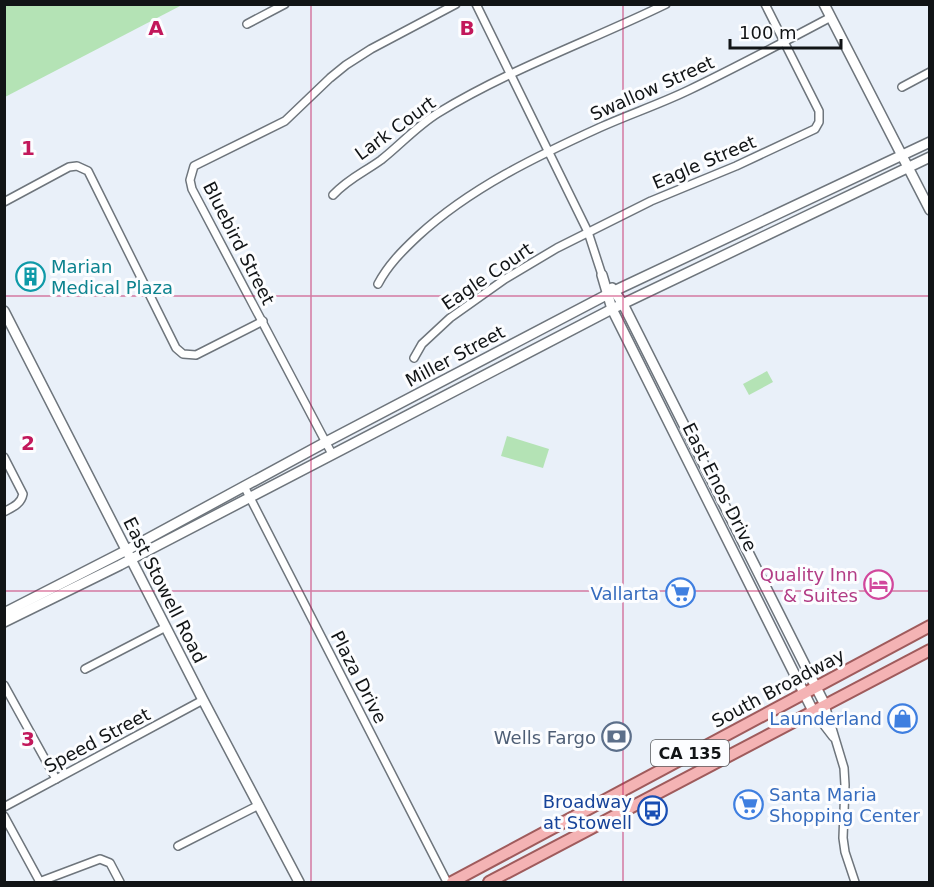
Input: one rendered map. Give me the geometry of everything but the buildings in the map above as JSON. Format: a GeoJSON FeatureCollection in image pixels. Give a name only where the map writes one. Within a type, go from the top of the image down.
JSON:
{"type":"FeatureCollection","features":[{"type":"Feature","properties":{"kind":"main road","name":"South Broadway"},"geometry":{"type":"LineString","coordinates":[[452,882],[930,626]]}},
{"type":"Feature","properties":{"kind":"main road","name":"South Broadway"},"geometry":{"type":"LineString","coordinates":[[489,882],[930,650]]}},
{"type":"Feature","properties":{"kind":"street"},"geometry":{"type":"LineString","coordinates":[[247,24],[285,4]]}},
{"type":"Feature","properties":{"kind":"street","name":"Bluebird Street"},"geometry":{"type":"LineString","coordinates":[[263,321],[192,189],[190,180],[194,166],[285,121],[346,65],[371,49],[456,4]]}},
{"type":"Feature","properties":{"kind":"street","name":"East Enos Drive"},"geometry":{"type":"LineString","coordinates":[[476,4],[588,232],[610,293],[612,309],[813,711]]}},
{"type":"Feature","properties":{"kind":"street","name":"Lark Court"},"geometry":{"type":"LineString","coordinates":[[333,195],[347,181],[379,161],[436,114],[561,50],[622,26],[666,4]]}},
{"type":"Feature","properties":{"kind":"street"},"geometry":{"type":"LineString","coordinates":[[765,4],[784,41]]}},
{"type":"Feature","properties":{"kind":"street"},"geometry":{"type":"LineString","coordinates":[[824,4],[930,210]]}},
{"type":"Feature","properties":{"kind":"street","name":"Swallow Street"},"geometry":{"type":"LineString","coordinates":[[378,284],[390,264],[438,218],[476,191],[550,152],[688,91],[831,17]]}},
{"type":"Feature","properties":{"kind":"street","name":"Eagle Street"},"geometry":{"type":"LineString","coordinates":[[588,232],[651,201],[815,129],[819,122],[819,111],[784,41]]}},
{"type":"Feature","properties":{"kind":"street"},"geometry":{"type":"LineString","coordinates":[[902,87],[930,72]]}},
{"type":"Feature","properties":{"kind":"street","name":"Miller Street"},"geometry":{"type":"LineString","coordinates":[[4,622],[129,554],[244,486],[610,293],[930,142]]}},
{"type":"Feature","properties":{"kind":"street","name":"Miller Street"},"geometry":{"type":"LineString","coordinates":[[4,613],[249,496],[622,304],[930,157]]}},
{"type":"Feature","properties":{"kind":"street"},"geometry":{"type":"LineString","coordinates":[[4,202],[72,167],[88,171],[172,341],[183,354],[196,355],[263,321],[332,454]]}},
{"type":"Feature","properties":{"kind":"street","name":"Eagle Court"},"geometry":{"type":"LineString","coordinates":[[414,358],[422,344],[450,318],[505,279],[588,232]]}},
{"type":"Feature","properties":{"kind":"street","name":"East Enos Drive"},"geometry":{"type":"LineString","coordinates":[[610,293],[622,304],[825,705]]}},
{"type":"Feature","properties":{"kind":"street","name":"East Stowell Road"},"geometry":{"type":"LineString","coordinates":[[4,311],[299,882]]}},
{"type":"Feature","properties":{"kind":"street"},"geometry":{"type":"LineString","coordinates":[[4,456],[23,494],[22,500],[16,506],[4,512]]}},
{"type":"Feature","properties":{"kind":"street","name":"Plaza Drive"},"geometry":{"type":"LineString","coordinates":[[244,486],[447,882]]}},
{"type":"Feature","properties":{"kind":"street"},"geometry":{"type":"LineString","coordinates":[[85,669],[166,627]]}},
{"type":"Feature","properties":{"kind":"street"},"geometry":{"type":"LineString","coordinates":[[4,685],[56,779]]}},
{"type":"Feature","properties":{"kind":"street","name":"Speed Street"},"geometry":{"type":"LineString","coordinates":[[4,807],[203,700]]}},
{"type":"Feature","properties":{"kind":"street"},"geometry":{"type":"LineString","coordinates":[[825,705],[844,768],[843,838],[849,867],[855,882]]}},
{"type":"Feature","properties":{"kind":"street"},"geometry":{"type":"LineString","coordinates":[[813,711],[836,741]]}},
{"type":"Feature","properties":{"kind":"street"},"geometry":{"type":"LineString","coordinates":[[178,846],[259,805]]}},
{"type":"Feature","properties":{"kind":"street"},"geometry":{"type":"LineString","coordinates":[[4,816],[40,882],[100,859],[110,863],[120,882]]}},
{"type":"Feature","properties":{"kind":"green space"},"geometry":{"type":"Polygon","coordinates":[[[5,4],[182,4],[182,5],[5,97],[5,4]]]}},
{"type":"Feature","properties":{"kind":"green space"},"geometry":{"type":"Polygon","coordinates":[[[767,371],[773,382],[749,395],[743,384],[767,371]]]}},
{"type":"Feature","properties":{"kind":"green space"},"geometry":{"type":"Polygon","coordinates":[[[507,436],[549,449],[543,468],[501,456],[507,436]]]}},
{"type":"Feature","properties":{"kind":"place","name":"Marian Medical Plaza"},"geometry":{"type":"Point","coordinates":[30,276]}},
{"type":"Feature","properties":{"kind":"place","name":"Quality Inn & Suites"},"geometry":{"type":"Point","coordinates":[879,584]}},
{"type":"Feature","properties":{"kind":"place","name":"Vallarta"},"geometry":{"type":"Point","coordinates":[680,593]}},
{"type":"Feature","properties":{"kind":"place","name":"Launderland"},"geometry":{"type":"Point","coordinates":[903,718]}},
{"type":"Feature","properties":{"kind":"place","name":"Wells Fargo"},"geometry":{"type":"Point","coordinates":[617,737]}},
{"type":"Feature","properties":{"kind":"place","name":"Santa Maria Shopping Center"},"geometry":{"type":"Point","coordinates":[748,804]}},
{"type":"Feature","properties":{"kind":"place","name":"Broadway at Stowell"},"geometry":{"type":"Point","coordinates":[653,811]}}]}
